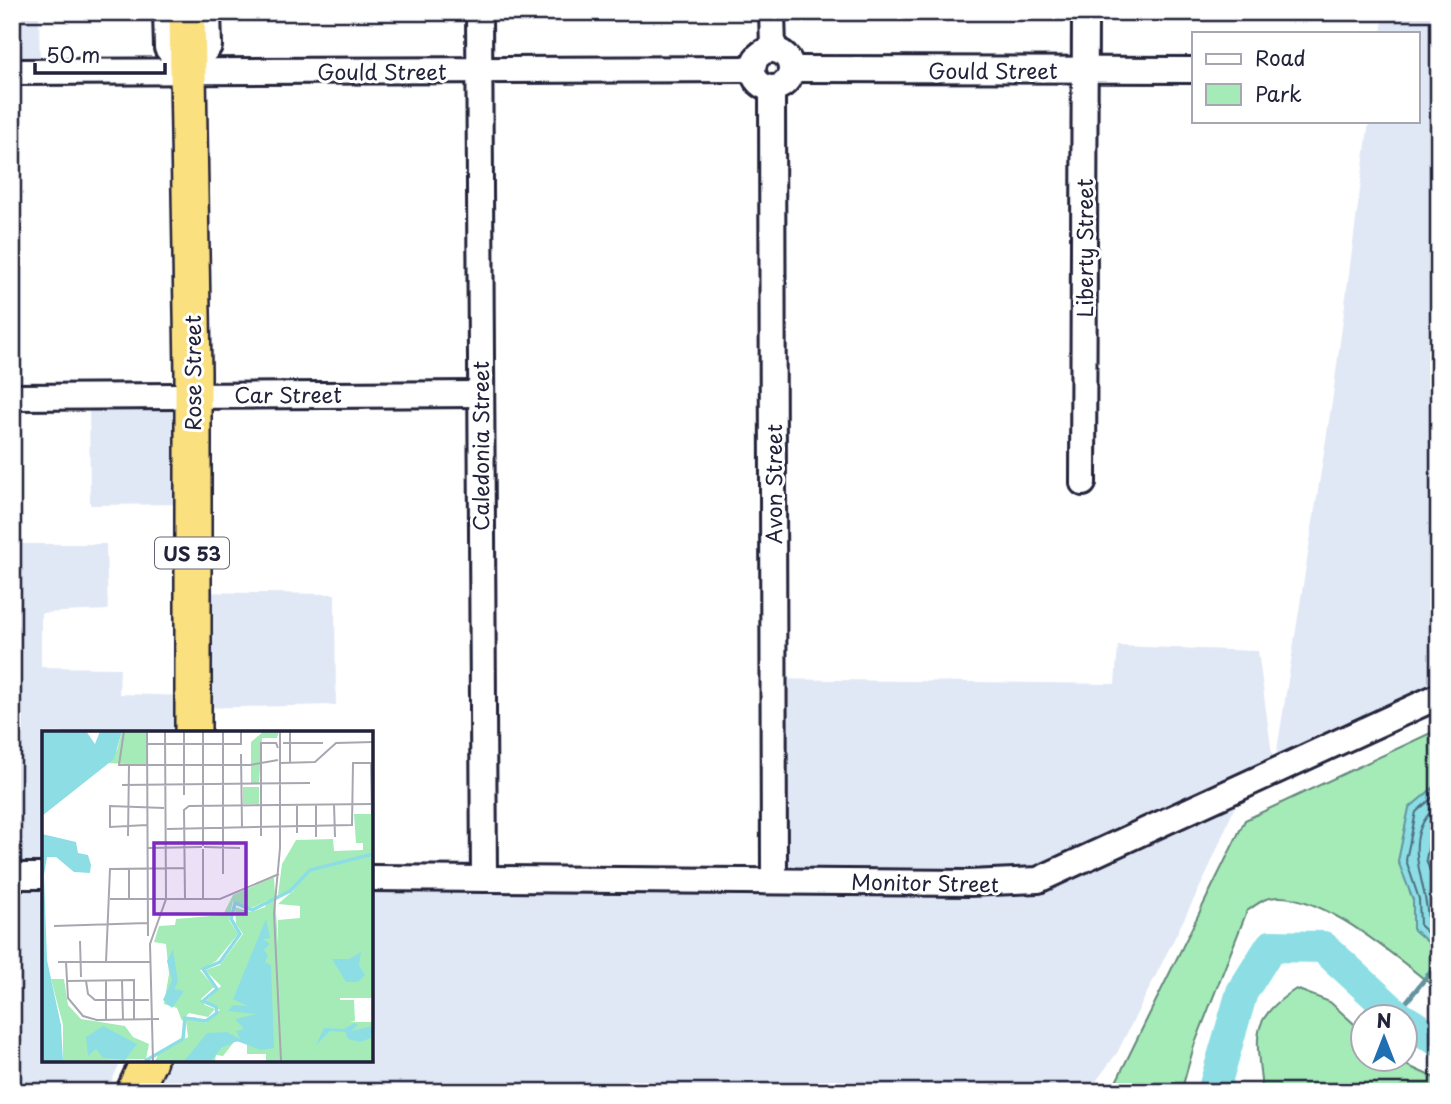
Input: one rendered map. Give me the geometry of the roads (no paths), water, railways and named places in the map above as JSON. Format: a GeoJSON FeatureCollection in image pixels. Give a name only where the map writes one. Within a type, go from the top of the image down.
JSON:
{"type":"FeatureCollection","features":[{"type":"Feature","properties":{"kind":"highway","name":"Rose Street"},"geometry":{"type":"LineString","coordinates":[[187,12],[193,731]]}},
{"type":"Feature","properties":{"kind":"highway"},"geometry":{"type":"LineString","coordinates":[[134,1092],[148,1062]]}},
{"type":"Feature","properties":{"kind":"street"},"geometry":{"type":"LineString","coordinates":[[166,12],[167,48],[187,60],[209,46],[208,12]]}},
{"type":"Feature","properties":{"kind":"street","name":"Caledonia Street"},"geometry":{"type":"LineString","coordinates":[[479,12],[484,879]]}},
{"type":"Feature","properties":{"kind":"street"},"geometry":{"type":"LineString","coordinates":[[772,12],[772,49]]}},
{"type":"Feature","properties":{"kind":"street","name":"Liberty Street"},"geometry":{"type":"LineString","coordinates":[[1083,483],[1085,12]]}},
{"type":"Feature","properties":{"kind":"street"},"geometry":{"type":"LineString","coordinates":[[772,49],[784,53],[792,69],[787,81],[772,88],[757,81],[752,69],[756,57],[772,49]]}},
{"type":"Feature","properties":{"kind":"street","name":"Gould Street"},"geometry":{"type":"LineString","coordinates":[[12,72],[187,60],[480,71],[752,69]]}},
{"type":"Feature","properties":{"kind":"street","name":"Gould Street"},"geometry":{"type":"LineString","coordinates":[[792,69],[1192,70]]}},
{"type":"Feature","properties":{"kind":"street","name":"Avon Street"},"geometry":{"type":"LineString","coordinates":[[772,88],[774,880]]}},
{"type":"Feature","properties":{"kind":"street","name":"Car Street"},"geometry":{"type":"LineString","coordinates":[[12,397],[480,394]]}},
{"type":"Feature","properties":{"kind":"street","name":"Monitor Street"},"geometry":{"type":"LineString","coordinates":[[373,878],[986,883],[1038,880],[1439,696]]}},
{"type":"Feature","properties":{"kind":"street"},"geometry":{"type":"LineString","coordinates":[[12,876],[42,876]]}},
{"type":"Feature","properties":{"kind":"water"},"geometry":{"type":"Polygon","coordinates":[[[1439,783],[1439,952],[1413,929],[1413,900],[1398,861],[1409,808],[1439,783]]]}},
{"type":"Feature","properties":{"kind":"waterway"},"geometry":{"type":"LineString","coordinates":[[1213,1092],[1242,992],[1271,946],[1323,947],[1383,1002]]}},
{"type":"Feature","properties":{"kind":"waterway"},"geometry":{"type":"LineString","coordinates":[[1406,1002],[1439,961]]}},
{"type":"Feature","properties":{"kind":"waterway"},"geometry":{"type":"LineString","coordinates":[[1420,1029],[1439,1041]]}}]}
